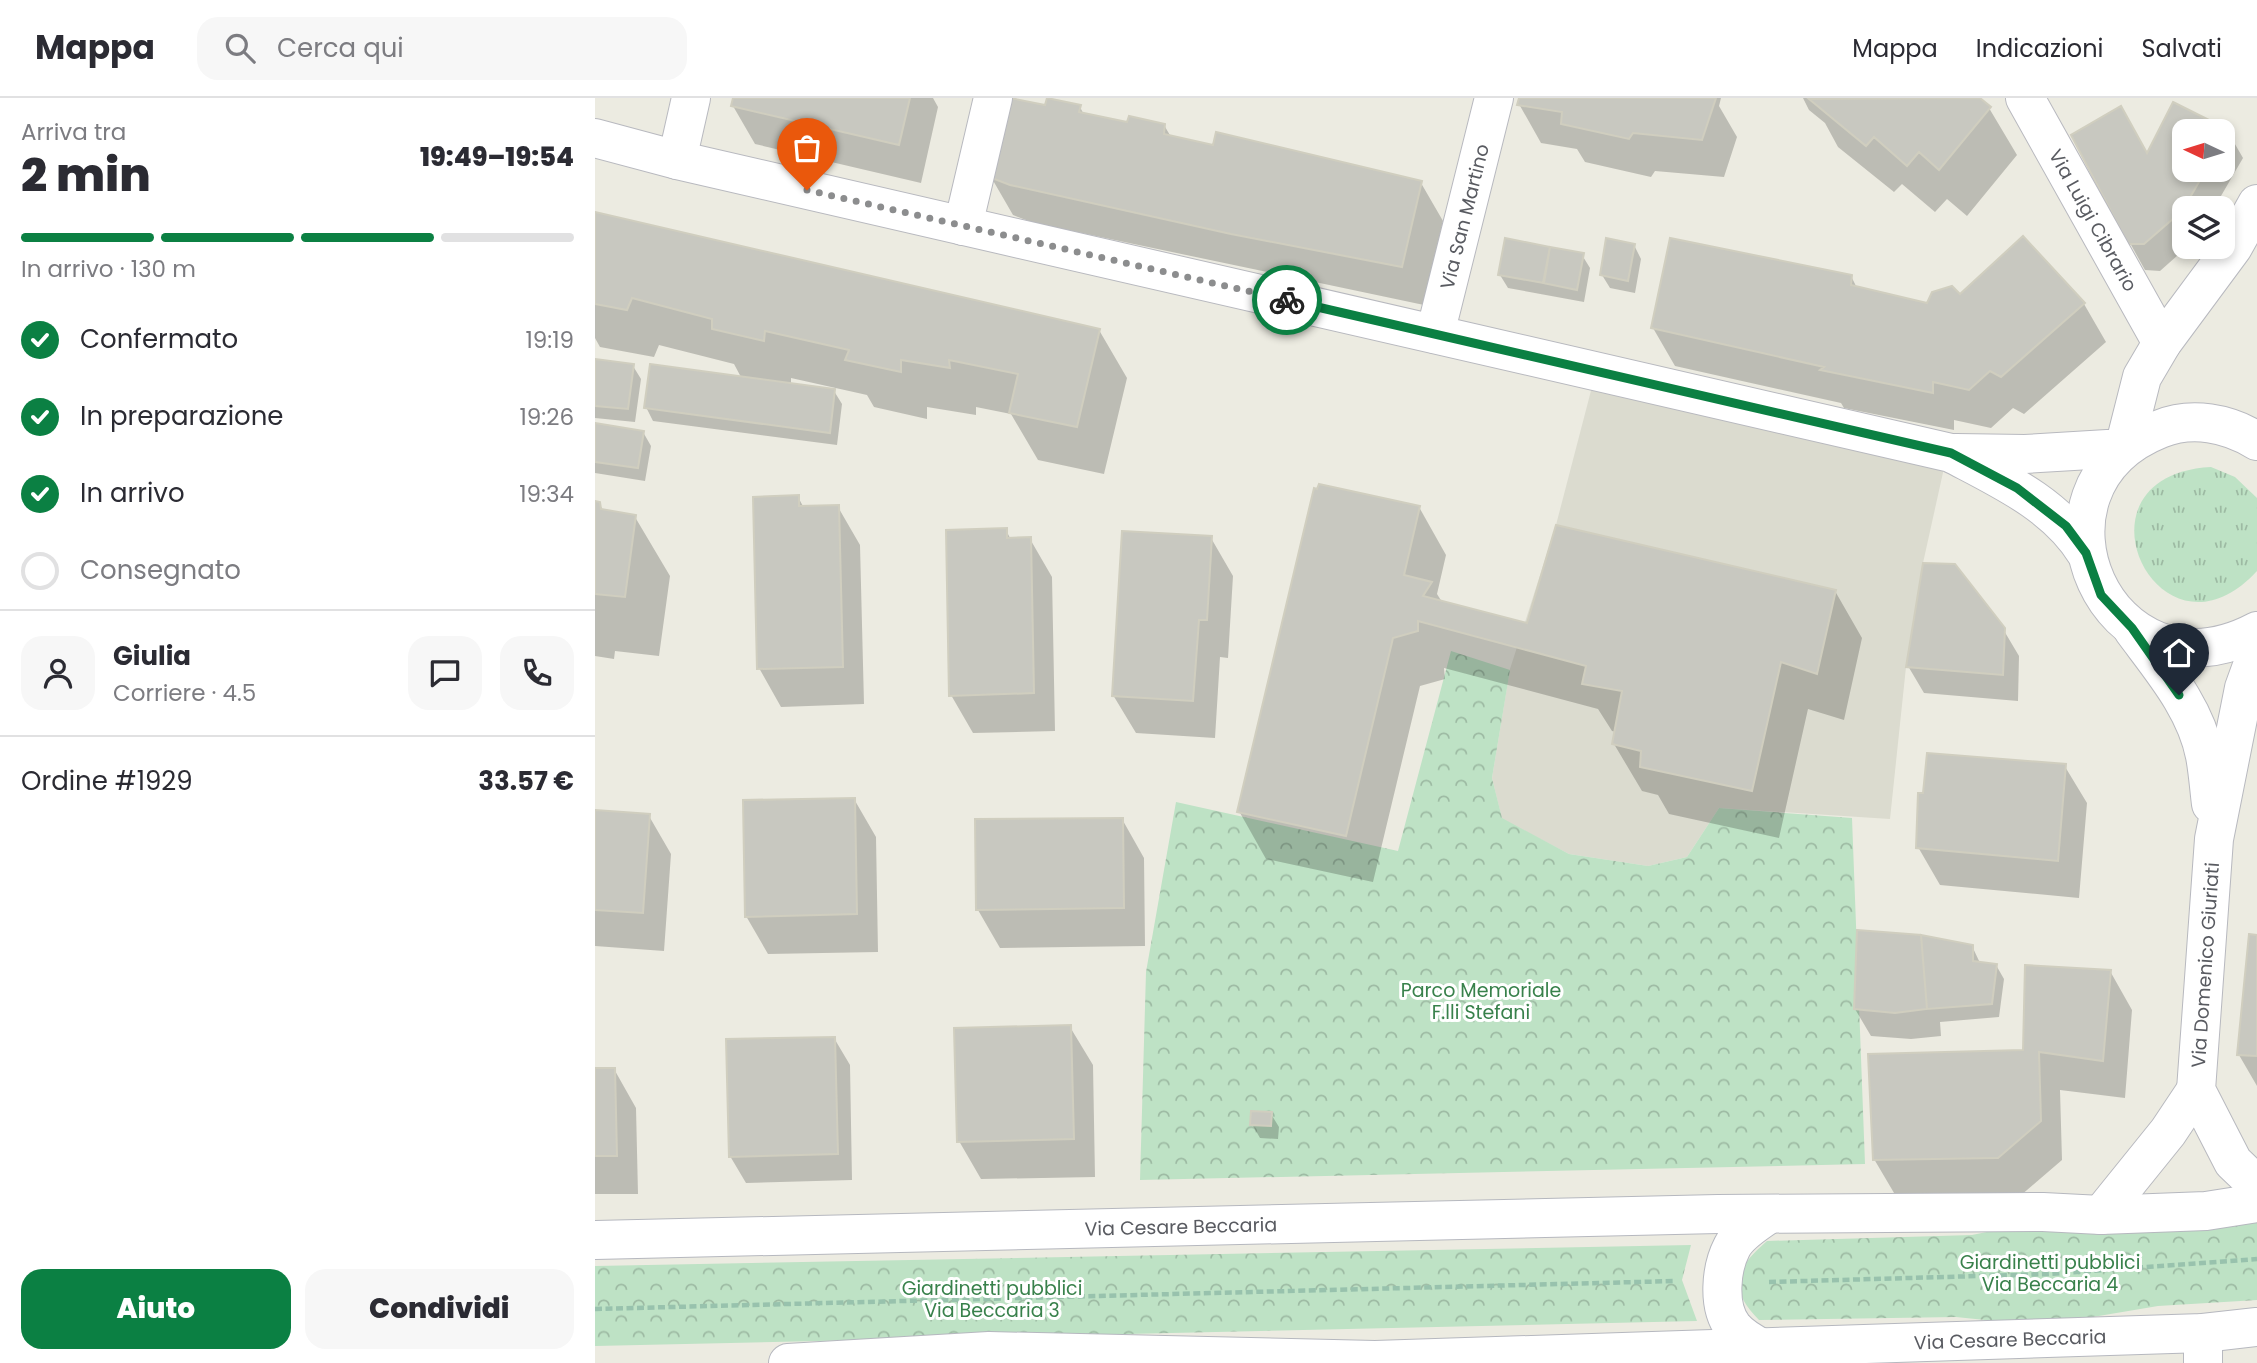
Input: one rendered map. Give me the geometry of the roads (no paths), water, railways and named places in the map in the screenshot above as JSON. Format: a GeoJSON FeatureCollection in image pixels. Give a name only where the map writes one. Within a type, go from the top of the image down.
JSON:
{"type":"FeatureCollection","features":[{"type":"Feature","properties":{"kind":"street"},"geometry":{"type":"LineString","coordinates":[[677,160],[691,98]]}},
{"type":"Feature","properties":{"kind":"street"},"geometry":{"type":"LineString","coordinates":[[963,226],[993,98]]}},
{"type":"Feature","properties":{"kind":"street","name":"Via San Martino"},"geometry":{"type":"LineString","coordinates":[[1434,334],[1494,98]]}},
{"type":"Feature","properties":{"kind":"street","name":"Via Luigi Cibrario"},"geometry":{"type":"LineString","coordinates":[[2025,98],[2162,343]]}},
{"type":"Feature","properties":{"kind":"street"},"geometry":{"type":"LineString","coordinates":[[595,138],[677,160],[1951,453],[2025,454],[2124,449]]}},
{"type":"Feature","properties":{"kind":"street"},"geometry":{"type":"LineString","coordinates":[[2124,449],[2142,377],[2162,343],[2233,247],[2257,204]]}},
{"type":"Feature","properties":{"kind":"street"},"geometry":{"type":"LineString","coordinates":[[2086,553],[2086,514],[2099,478],[2124,449],[2168,426],[2193,422],[2218,424],[2242,431],[2257,441]]}},
{"type":"Feature","properties":{"kind":"street"},"geometry":{"type":"LineString","coordinates":[[1951,453],[2017,488],[2066,526],[2086,553],[2101,595],[2132,628],[2179,695],[2195,724],[2205,755],[2214,839]]}},
{"type":"Feature","properties":{"kind":"street"},"geometry":{"type":"LineString","coordinates":[[2132,628],[2163,644],[2199,649],[2234,643],[2257,631]]}},
{"type":"Feature","properties":{"kind":"street"},"geometry":{"type":"LineString","coordinates":[[2214,839],[2244,688],[2257,652]]}},
{"type":"Feature","properties":{"kind":"street","name":"Via Domenico Giuriati"},"geometry":{"type":"LineString","coordinates":[[2101,1214],[2168,1132],[2196,1090],[2214,839]]}},
{"type":"Feature","properties":{"kind":"street","name":"Via Domenico Giuriati"},"geometry":{"type":"LineString","coordinates":[[2196,1090],[2233,1162],[2257,1185]]}},
{"type":"Feature","properties":{"kind":"street","name":"Via Cesare Beccaria"},"geometry":{"type":"LineString","coordinates":[[595,1240],[1769,1214],[2101,1214],[2207,1210],[2257,1203]]}},
{"type":"Feature","properties":{"kind":"street"},"geometry":{"type":"LineString","coordinates":[[1764,1356],[1731,1325],[1724,1308],[1723,1282],[1733,1245],[1769,1214]]}},
{"type":"Feature","properties":{"kind":"street","name":"Via Cesare Beccaria"},"geometry":{"type":"LineString","coordinates":[[788,1363],[989,1357],[1375,1362],[2203,1348],[2257,1327]]}},
{"type":"Feature","properties":{"kind":"park label","name":"Parco Memoriale F.lli Stefani"},"geometry":{"type":"Point","coordinates":[1481,1001]}},
{"type":"Feature","properties":{"kind":"park label","name":"Giardinetti pubblici Via Beccaria 4"},"geometry":{"type":"Point","coordinates":[2050,1273]}},
{"type":"Feature","properties":{"kind":"park label","name":"Giardinetti pubblici Via Beccaria 3"},"geometry":{"type":"Point","coordinates":[992,1299]}}]}
